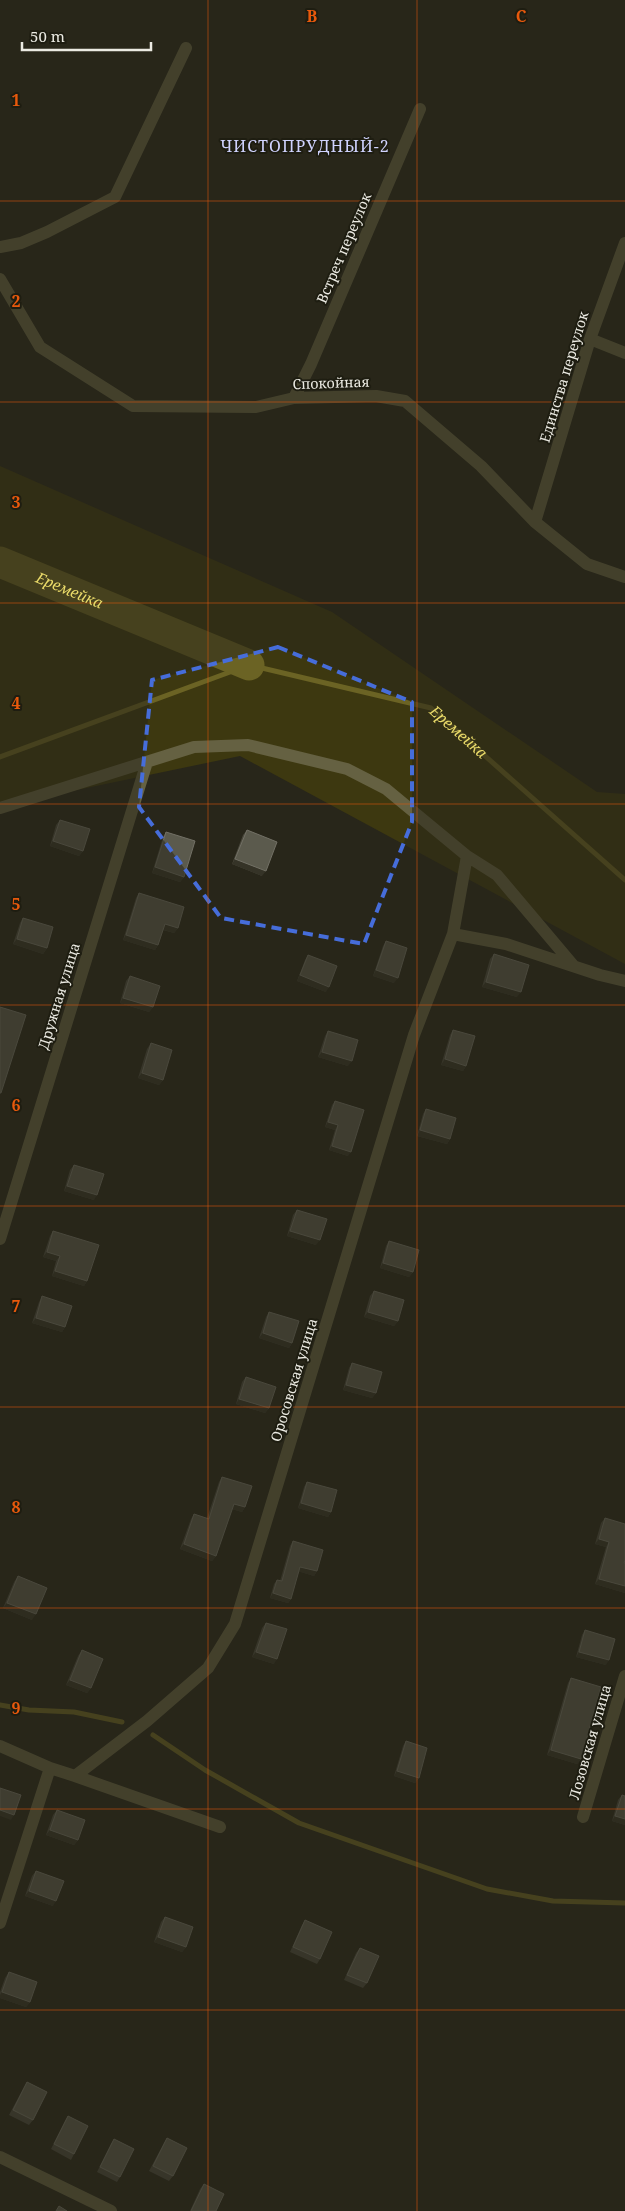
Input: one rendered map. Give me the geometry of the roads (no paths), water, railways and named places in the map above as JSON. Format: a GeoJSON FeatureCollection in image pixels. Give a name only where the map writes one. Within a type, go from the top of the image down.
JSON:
{"type":"FeatureCollection","features":[{"type":"Feature","properties":{"kind":"street"},"geometry":{"type":"LineString","coordinates":[[0,247],[20,243],[47,232],[115,197],[186,48]]}},
{"type":"Feature","properties":{"kind":"street","name":"Встреч переулок"},"geometry":{"type":"LineString","coordinates":[[294,398],[311,364],[420,109]]}},
{"type":"Feature","properties":{"kind":"street","name":"Единства переулок"},"geometry":{"type":"LineString","coordinates":[[535,522],[590,339],[625,243]]}},
{"type":"Feature","properties":{"kind":"street","name":"Спокойная"},"geometry":{"type":"LineString","coordinates":[[0,279],[40,347],[133,406],[256,407],[294,398],[376,396],[405,401],[481,466],[535,522],[587,564],[625,577]]}},
{"type":"Feature","properties":{"kind":"street"},"geometry":{"type":"LineString","coordinates":[[590,339],[625,353]]}},
{"type":"Feature","properties":{"kind":"street"},"geometry":{"type":"LineString","coordinates":[[0,808],[194,747],[248,745],[347,769],[386,789],[467,856],[497,874],[573,965]]}},
{"type":"Feature","properties":{"kind":"street","name":"Дружная улица"},"geometry":{"type":"LineString","coordinates":[[0,1239],[147,762]]}},
{"type":"Feature","properties":{"kind":"street","name":"Оросовская улица"},"geometry":{"type":"LineString","coordinates":[[75,1776],[147,1721],[208,1668],[235,1624],[414,1035],[452,934],[467,856]]}},
{"type":"Feature","properties":{"kind":"street"},"geometry":{"type":"LineString","coordinates":[[452,934],[506,944],[600,975],[625,981]]}},
{"type":"Feature","properties":{"kind":"street","name":"Лозовская улица"},"geometry":{"type":"LineString","coordinates":[[583,1817],[625,1676]]}},
{"type":"Feature","properties":{"kind":"street"},"geometry":{"type":"LineString","coordinates":[[0,1746],[50,1768],[220,1827]]}},
{"type":"Feature","properties":{"kind":"street"},"geometry":{"type":"LineString","coordinates":[[0,1923],[50,1768]]}},
{"type":"Feature","properties":{"kind":"street"},"geometry":{"type":"LineString","coordinates":[[0,2157],[111,2211]]}},
{"type":"Feature","properties":{"kind":"waterway","name":"Еремейка"},"geometry":{"type":"LineString","coordinates":[[0,562],[249,665]]}},
{"type":"Feature","properties":{"kind":"waterway","name":"Еремейка"},"geometry":{"type":"LineString","coordinates":[[0,757],[249,665],[431,708],[625,880]]}},
{"type":"Feature","properties":{"kind":"waterway"},"geometry":{"type":"LineString","coordinates":[[0,1705],[29,1710],[74,1712],[122,1722]]}},
{"type":"Feature","properties":{"kind":"waterway"},"geometry":{"type":"LineString","coordinates":[[153,1735],[205,1770],[299,1823],[487,1889],[553,1901],[625,1903]]}},
{"type":"Feature","properties":{"kind":"district","name":"ЧИСТОПРУДНЫЙ-2"},"geometry":{"type":"Point","coordinates":[305,146]}}]}
